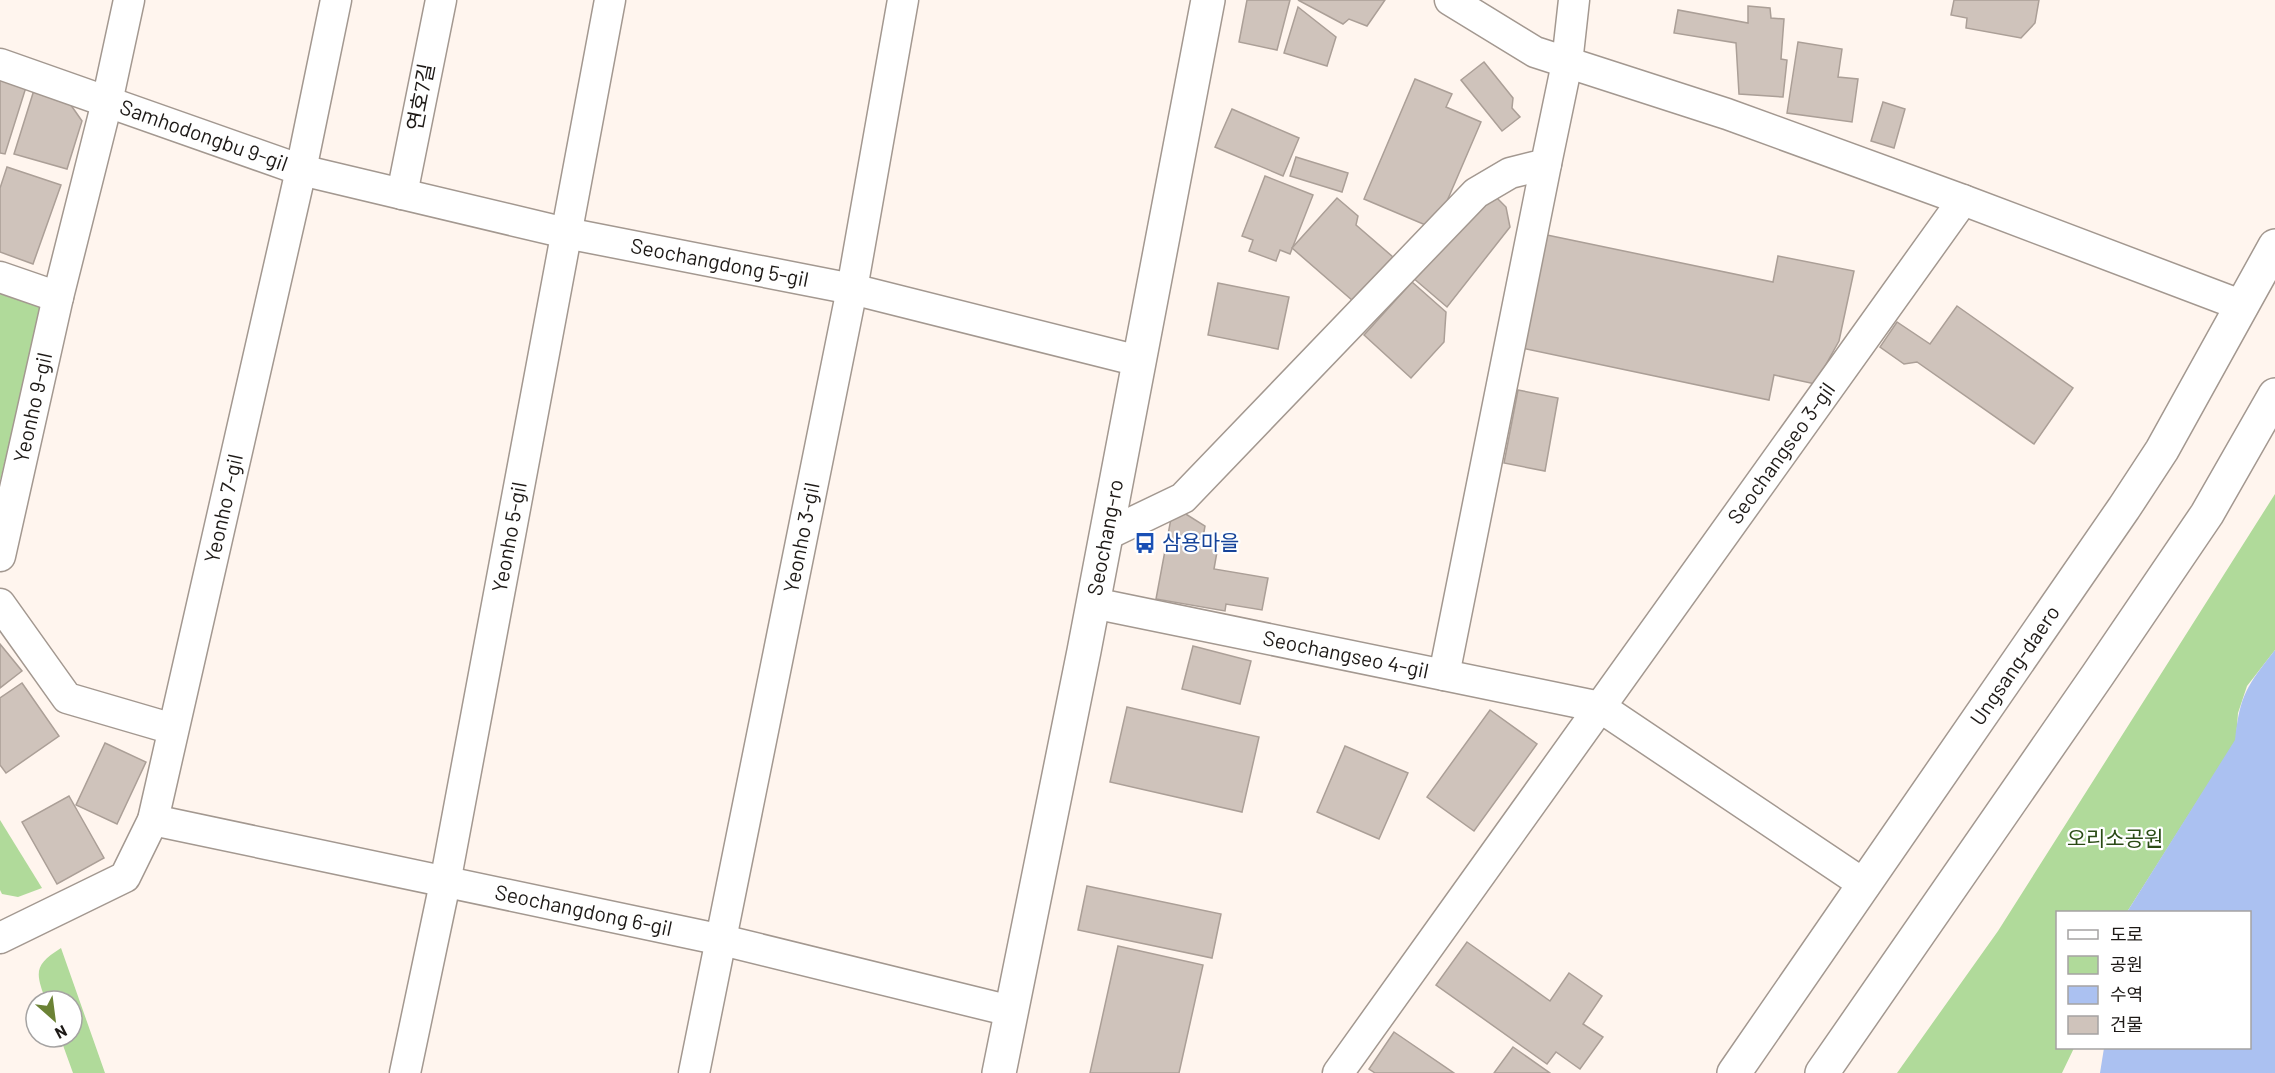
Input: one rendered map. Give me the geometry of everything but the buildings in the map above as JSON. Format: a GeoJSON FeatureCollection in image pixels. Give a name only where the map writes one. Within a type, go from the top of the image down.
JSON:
{"type":"FeatureCollection","features":[{"type":"Feature","properties":{"kind":"main road","name":"Seochang-ro"},"geometry":{"type":"LineString","coordinates":[[999,1073],[1093,603],[1208,0]]}},
{"type":"Feature","properties":{"kind":"main road","name":"Ungsang-daero"},"geometry":{"type":"LineString","coordinates":[[1734,1073],[2162,450],[2275,246]]}},
{"type":"Feature","properties":{"kind":"main road"},"geometry":{"type":"LineString","coordinates":[[1822,1073],[2207,514],[2275,395]]}},
{"type":"Feature","properties":{"kind":"street","name":"Samhodongbu 9-gil"},"geometry":{"type":"LineString","coordinates":[[107,102],[129,0]]}},
{"type":"Feature","properties":{"kind":"street","name":"Yeonho 7-gil"},"geometry":{"type":"LineString","coordinates":[[0,938],[124,877],[153,820],[301,170],[336,0]]}},
{"type":"Feature","properties":{"kind":"street","name":"연호7길"},"geometry":{"type":"LineString","coordinates":[[402,194],[441,0]]}},
{"type":"Feature","properties":{"kind":"street","name":"Yeonho 5-gil"},"geometry":{"type":"LineString","coordinates":[[405,1073],[445,883],[610,0]]}},
{"type":"Feature","properties":{"kind":"street","name":"Yeonho 3-gil"},"geometry":{"type":"LineString","coordinates":[[694,1073],[852,289],[903,0]]}},
{"type":"Feature","properties":{"kind":"street"},"geometry":{"type":"LineString","coordinates":[[1450,0],[1535,52],[1726,114],[1963,200],[2243,306]]}},
{"type":"Feature","properties":{"kind":"street"},"geometry":{"type":"LineString","coordinates":[[1444,675],[1567,63],[1574,0]]}},
{"type":"Feature","properties":{"kind":"street","name":"Samhodongbu 9-gil"},"geometry":{"type":"LineString","coordinates":[[0,64],[301,170]]}},
{"type":"Feature","properties":{"kind":"street","name":"Yeonho 9-gil"},"geometry":{"type":"LineString","coordinates":[[0,556],[58,297],[107,102]]}},
{"type":"Feature","properties":{"kind":"street"},"geometry":{"type":"LineString","coordinates":[[1106,535],[1183,498],[1476,193],[1510,173],[1546,164]]}},
{"type":"Feature","properties":{"kind":"street","name":"Seochangdong 5-gil"},"geometry":{"type":"LineString","coordinates":[[301,170],[566,233],[852,289],[1139,361]]}},
{"type":"Feature","properties":{"kind":"street","name":"Seochangseo 3-gil"},"geometry":{"type":"LineString","coordinates":[[1600,707],[1963,200]]}},
{"type":"Feature","properties":{"kind":"street"},"geometry":{"type":"LineString","coordinates":[[0,277],[58,297]]}},
{"type":"Feature","properties":{"kind":"street","name":"Seochangseo 4-gil"},"geometry":{"type":"LineString","coordinates":[[1093,603],[1600,707],[1865,885]]}},
{"type":"Feature","properties":{"kind":"street"},"geometry":{"type":"LineString","coordinates":[[0,604],[67,698],[173,729]]}},
{"type":"Feature","properties":{"kind":"street"},"geometry":{"type":"LineString","coordinates":[[1338,1073],[1600,707]]}},
{"type":"Feature","properties":{"kind":"street","name":"Seochangdong 6-gil"},"geometry":{"type":"LineString","coordinates":[[153,820],[722,940],[1011,1011]]}},
{"type":"Feature","properties":{"kind":"green space"},"geometry":{"type":"Polygon","coordinates":[[[0,294],[42,308],[0,481],[0,294]]]}},
{"type":"Feature","properties":{"kind":"green space","name":"오리소공원"},"geometry":{"type":"Polygon","coordinates":[[[2275,494],[2275,650],[2247,686],[2238,713],[2236,740],[2128,911],[2056,911],[2056,1049],[2074,1049],[2062,1073],[1897,1073],[1998,931],[2275,494]]]}},
{"type":"Feature","properties":{"kind":"green space"},"geometry":{"type":"Polygon","coordinates":[[[0,820],[42,888],[18,897],[2,894],[0,890],[0,820]]]}},
{"type":"Feature","properties":{"kind":"green space"},"geometry":{"type":"Polygon","coordinates":[[[61,948],[75,989],[42,989],[39,970],[52,954],[61,948]]]}},
{"type":"Feature","properties":{"kind":"green space"},"geometry":{"type":"Polygon","coordinates":[[[84,1013],[105,1073],[73,1073],[64,1049],[84,1049],[84,1013]]]}},
{"type":"Feature","properties":{"kind":"water"},"geometry":{"type":"Polygon","coordinates":[[[2275,650],[2275,1073],[2100,1073],[2104,1049],[2251,1049],[2251,911],[2128,911],[2235,740],[2242,701],[2275,650]]]}},
{"type":"Feature","properties":{"kind":"place","name":"삼용마을"},"geometry":{"type":"Point","coordinates":[1145,543]}}]}
